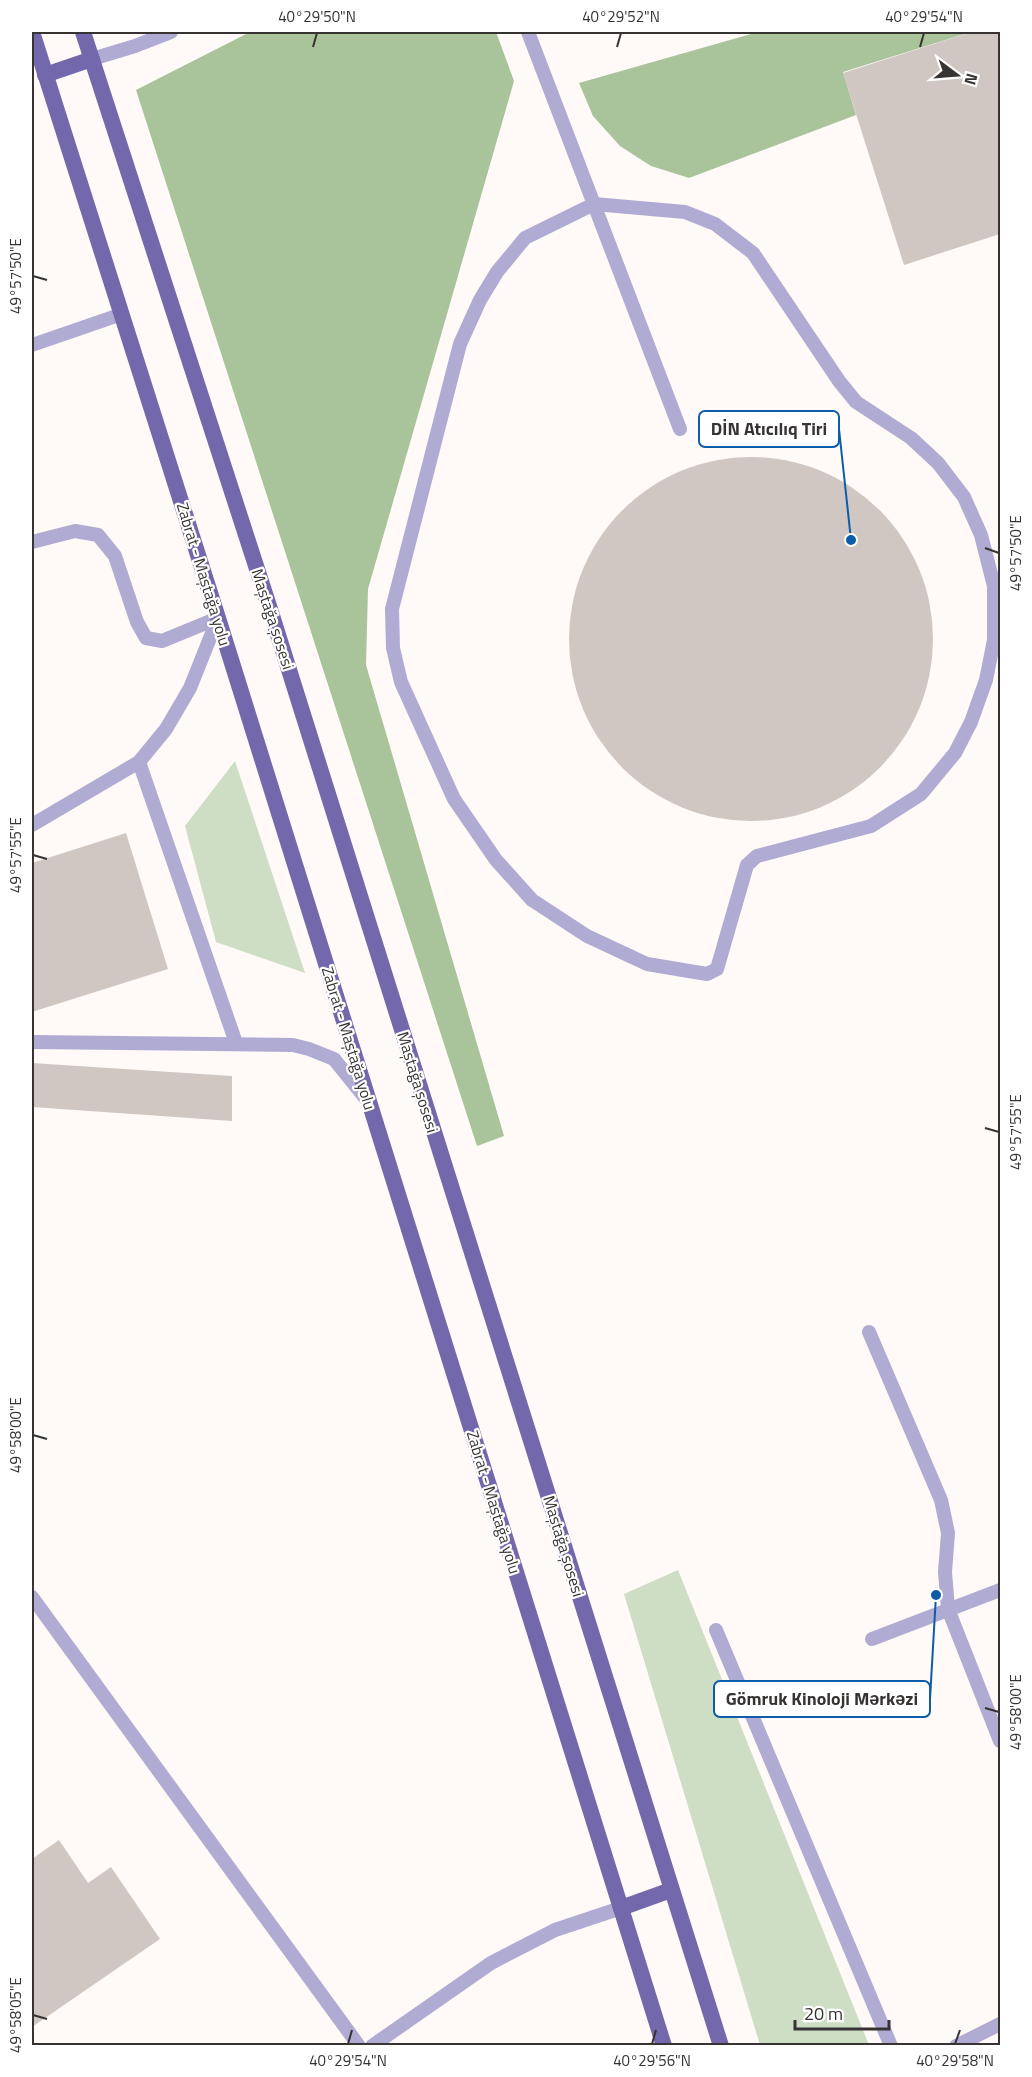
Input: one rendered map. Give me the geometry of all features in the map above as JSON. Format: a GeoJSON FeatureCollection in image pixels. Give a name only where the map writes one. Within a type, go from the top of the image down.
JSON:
{"type":"FeatureCollection","features":[{"type":"Feature","properties":{"kind":"main road","name":"Zabrat - Maştağa yolu"},"geometry":{"type":"LineString","coordinates":[[32,32],[218,618],[664,2046]]}},
{"type":"Feature","properties":{"kind":"main road"},"geometry":{"type":"LineString","coordinates":[[45,75],[92,59],[83,32]]}},
{"type":"Feature","properties":{"kind":"main road","name":"Maştağa şosesi"},"geometry":{"type":"LineString","coordinates":[[92,59],[269,606],[721,2046]]}},
{"type":"Feature","properties":{"kind":"main road"},"geometry":{"type":"LineString","coordinates":[[621,1908],[671,1890]]}},
{"type":"Feature","properties":{"kind":"lane"},"geometry":{"type":"LineString","coordinates":[[92,59],[171,32]]}},
{"type":"Feature","properties":{"kind":"lane"},"geometry":{"type":"LineString","coordinates":[[528,32],[680,429]]}},
{"type":"Feature","properties":{"kind":"lane"},"geometry":{"type":"LineString","coordinates":[[594,204],[686,212],[715,224],[753,253],[839,381],[856,402],[911,438],[938,463],[964,497],[981,535],[994,586],[994,640],[986,680],[971,722],[955,753],[921,794],[871,826],[757,856],[747,865],[717,969],[707,974],[647,964],[586,936],[532,900],[496,860],[454,799],[401,682],[393,648],[392,609],[460,344],[480,300],[497,272],[525,238],[594,204]]}},
{"type":"Feature","properties":{"kind":"lane"},"geometry":{"type":"LineString","coordinates":[[32,345],[122,314]]}},
{"type":"Feature","properties":{"kind":"lane"},"geometry":{"type":"LineString","coordinates":[[32,542],[75,531],[98,536],[115,556],[137,622],[146,638],[162,641],[218,618]]}},
{"type":"Feature","properties":{"kind":"lane"},"geometry":{"type":"LineString","coordinates":[[32,825],[139,762],[165,729],[190,688],[218,618]]}},
{"type":"Feature","properties":{"kind":"lane"},"geometry":{"type":"LineString","coordinates":[[139,762],[236,1043]]}},
{"type":"Feature","properties":{"kind":"lane"},"geometry":{"type":"LineString","coordinates":[[32,1042],[292,1045],[334,1059],[369,1103]]}},
{"type":"Feature","properties":{"kind":"lane"},"geometry":{"type":"LineString","coordinates":[[869,1332],[941,1500],[948,1533],[945,1572],[948,1609],[1000,1741]]}},
{"type":"Feature","properties":{"kind":"lane"},"geometry":{"type":"LineString","coordinates":[[872,1639],[1000,1590]]}},
{"type":"Feature","properties":{"kind":"lane"},"geometry":{"type":"LineString","coordinates":[[32,1597],[359,2046]]}},
{"type":"Feature","properties":{"kind":"lane"},"geometry":{"type":"LineString","coordinates":[[716,1630],[891,2046]]}},
{"type":"Feature","properties":{"kind":"lane"},"geometry":{"type":"LineString","coordinates":[[372,2046],[490,1963],[555,1930],[621,1908]]}},
{"type":"Feature","properties":{"kind":"lane"},"geometry":{"type":"LineString","coordinates":[[956,2046],[1000,2024]]}},
{"type":"Feature","properties":{"kind":"green space"},"geometry":{"type":"Polygon","coordinates":[[[250,32],[496,32],[514,81],[368,589],[366,665],[504,1136],[477,1146],[136,90],[250,32]]]}},
{"type":"Feature","properties":{"kind":"green space"},"geometry":{"type":"Polygon","coordinates":[[[758,32],[971,32],[843,72],[856,115],[689,178],[651,166],[620,146],[593,116],[579,83],[758,32]]]}},
{"type":"Feature","properties":{"kind":"green space"},"geometry":{"type":"Polygon","coordinates":[[[235,761],[305,973],[216,942],[185,826],[235,761]]]}},
{"type":"Feature","properties":{"kind":"green space"},"geometry":{"type":"Polygon","coordinates":[[[678,1570],[869,2045],[760,2045],[624,1594],[678,1570]]]}},
{"type":"Feature","properties":{"kind":"building"},"geometry":{"type":"Polygon","coordinates":[[[971,32],[1000,32],[1000,234],[904,265],[843,73],[971,32]]]}},
{"type":"Feature","properties":{"kind":"building"},"geometry":{"type":"Polygon","coordinates":[[[751,457],[787,460],[821,471],[837,478],[867,498],[880,510],[892,523],[912,553],[919,569],[930,603],[933,639],[930,675],[919,709],[912,725],[892,755],[880,768],[867,780],[837,800],[821,807],[787,818],[751,821],[715,818],[681,807],[665,800],[635,780],[622,768],[610,755],[590,725],[583,709],[572,675],[569,639],[572,603],[583,569],[590,553],[610,523],[622,510],[635,498],[665,478],[681,471],[715,460],[751,457]]]}},
{"type":"Feature","properties":{"kind":"building"},"geometry":{"type":"Polygon","coordinates":[[[126,833],[168,969],[32,1012],[32,863],[126,833]]]}},
{"type":"Feature","properties":{"kind":"building"},"geometry":{"type":"Polygon","coordinates":[[[32,1063],[232,1076],[232,1121],[32,1107],[32,1063]]]}},
{"type":"Feature","properties":{"kind":"building"},"geometry":{"type":"Polygon","coordinates":[[[59,1840],[88,1883],[111,1867],[160,1939],[32,2027],[32,1859],[59,1840]]]}},
{"type":"Feature","properties":{"kind":"place","name":"DİN Atıcılıq Tiri"},"geometry":{"type":"Point","coordinates":[851,540]}},
{"type":"Feature","properties":{"kind":"place","name":"Gömruk Kinoloji Mərkəzi"},"geometry":{"type":"Point","coordinates":[936,1595]}}]}
